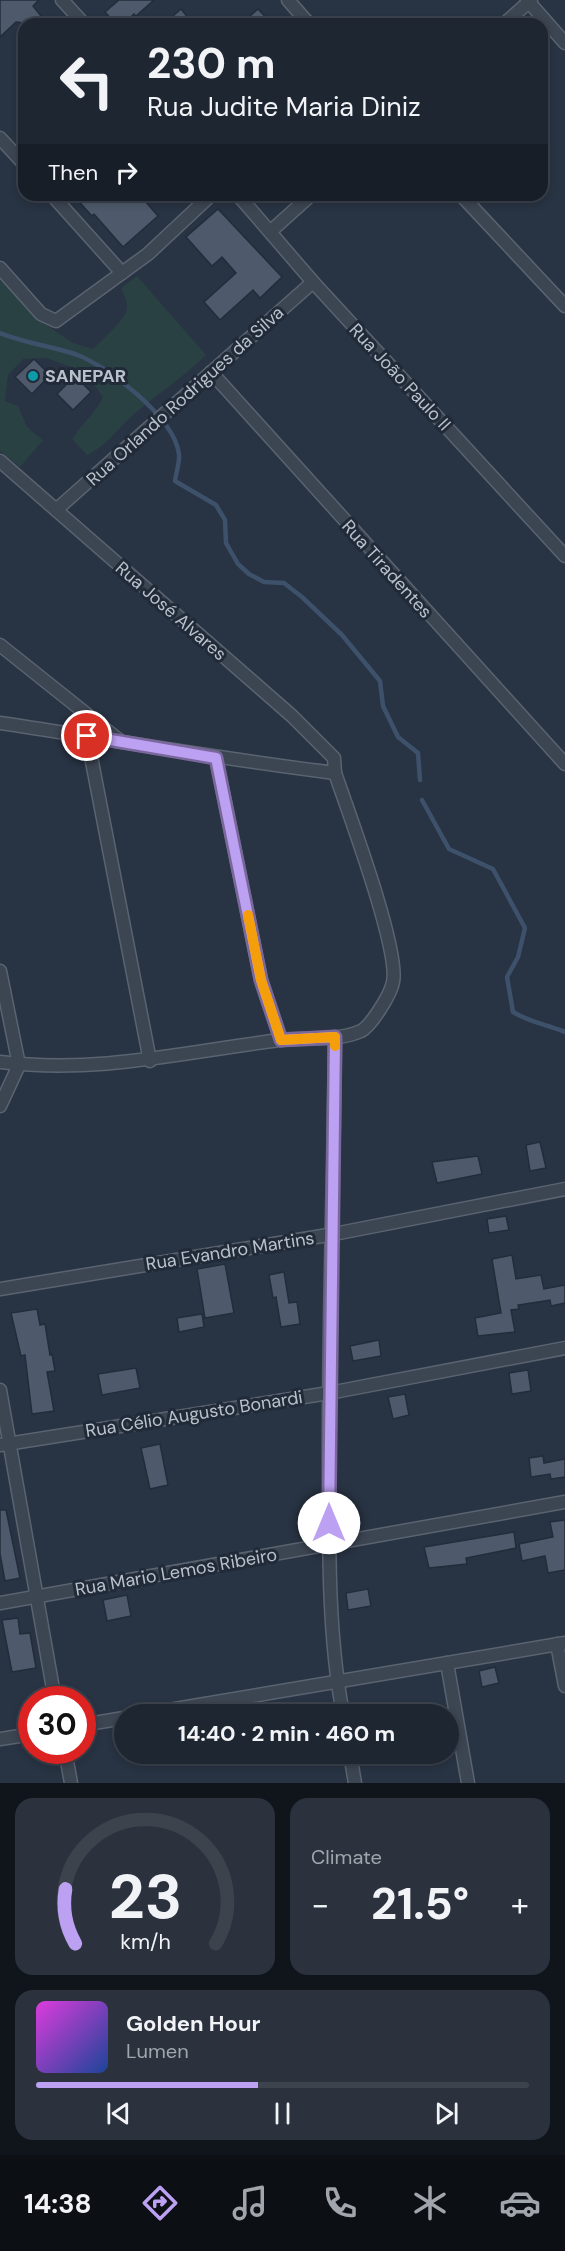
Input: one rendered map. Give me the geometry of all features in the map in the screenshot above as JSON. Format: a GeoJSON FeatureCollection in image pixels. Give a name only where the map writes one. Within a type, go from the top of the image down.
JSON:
{"type":"FeatureCollection","features":[{"type":"Feature","properties":{"kind":"street"},"geometry":{"type":"LineString","coordinates":[[62,0],[78,18]]}},
{"type":"Feature","properties":{"kind":"street"},"geometry":{"type":"LineString","coordinates":[[288,0],[304,18]]}},
{"type":"Feature","properties":{"kind":"street"},"geometry":{"type":"LineString","coordinates":[[511,18],[529,1],[544,18]]}},
{"type":"Feature","properties":{"kind":"street"},"geometry":{"type":"LineString","coordinates":[[548,23],[565,42]]}},
{"type":"Feature","properties":{"kind":"street"},"geometry":{"type":"LineString","coordinates":[[0,138],[18,158]]}},
{"type":"Feature","properties":{"kind":"street"},"geometry":{"type":"LineString","coordinates":[[57,201],[122,273]]}},
{"type":"Feature","properties":{"kind":"street"},"geometry":{"type":"LineString","coordinates":[[0,268],[42,314],[56,321],[148,254],[204,201]]}},
{"type":"Feature","properties":{"kind":"street","name":"Rua João Paulo II"},"geometry":{"type":"LineString","coordinates":[[244,201],[313,282],[565,555]]}},
{"type":"Feature","properties":{"kind":"street"},"geometry":{"type":"LineString","coordinates":[[271,231],[304,201]]}},
{"type":"Feature","properties":{"kind":"street"},"geometry":{"type":"LineString","coordinates":[[467,201],[565,306]]}},
{"type":"Feature","properties":{"kind":"street","name":"Rua Orlando Rodrigues da Silva"},"geometry":{"type":"LineString","coordinates":[[56,510],[313,282]]}},
{"type":"Feature","properties":{"kind":"street","name":"Rua Tiradentes"},"geometry":{"type":"LineString","coordinates":[[211,372],[565,764]]}},
{"type":"Feature","properties":{"kind":"street","name":"Rua José Alvares"},"geometry":{"type":"LineString","coordinates":[[0,461],[292,716],[334,758],[336,770]]}},
{"type":"Feature","properties":{"kind":"street"},"geometry":{"type":"LineString","coordinates":[[0,645],[119,740]]}},
{"type":"Feature","properties":{"kind":"street"},"geometry":{"type":"LineString","coordinates":[[0,723],[119,740],[216,758],[336,770],[390,950],[394,981],[383,1005],[363,1030],[335,1037],[281,1040],[150,1061],[84,1066],[19,1065],[0,1062]]}},
{"type":"Feature","properties":{"kind":"street"},"geometry":{"type":"LineString","coordinates":[[87,736],[150,1061]]}},
{"type":"Feature","properties":{"kind":"street"},"geometry":{"type":"LineString","coordinates":[[216,758],[261,980],[281,1040]]}},
{"type":"Feature","properties":{"kind":"street"},"geometry":{"type":"LineString","coordinates":[[0,971],[19,1065],[0,1106]]}},
{"type":"Feature","properties":{"kind":"street"},"geometry":{"type":"LineString","coordinates":[[335,1037],[329,1545],[336,1681],[341,1704]]}},
{"type":"Feature","properties":{"kind":"street","name":"Rua Evandro Martins"},"geometry":{"type":"LineString","coordinates":[[0,1288],[334,1234],[565,1189]]}},
{"type":"Feature","properties":{"kind":"street","name":"Rua Célio Augusto Bonardi"},"geometry":{"type":"LineString","coordinates":[[4,1444],[329,1393],[565,1348]]}},
{"type":"Feature","properties":{"kind":"street"},"geometry":{"type":"LineString","coordinates":[[0,1390],[4,1444],[52,1686]]}},
{"type":"Feature","properties":{"kind":"street","name":"Rua Mario Lemos Ribeiro"},"geometry":{"type":"LineString","coordinates":[[0,1603],[565,1502]]}},
{"type":"Feature","properties":{"kind":"street"},"geometry":{"type":"LineString","coordinates":[[203,1704],[561,1644],[565,1686]]}},
{"type":"Feature","properties":{"kind":"street"},"geometry":{"type":"LineString","coordinates":[[447,1663],[468,1783]]}},
{"type":"Feature","properties":{"kind":"street"},"geometry":{"type":"LineString","coordinates":[[96,1723],[114,1720]]}},
{"type":"Feature","properties":{"kind":"street"},"geometry":{"type":"LineString","coordinates":[[0,1739],[18,1736]]}},
{"type":"Feature","properties":{"kind":"street"},"geometry":{"type":"LineString","coordinates":[[68,1764],[71,1783]]}},
{"type":"Feature","properties":{"kind":"street"},"geometry":{"type":"LineString","coordinates":[[352,1764],[355,1783]]}},
{"type":"Feature","properties":{"kind":"green space"},"geometry":{"type":"Polygon","coordinates":[[[0,273],[32,315],[73,343],[93,349],[124,316],[127,306],[121,288],[137,276],[206,355],[133,415],[112,437],[87,455],[72,439],[103,397],[85,372],[46,358],[23,359],[8,375],[5,401],[18,406],[27,427],[43,440],[20,467],[0,451],[0,273]]]}},
{"type":"Feature","properties":{"kind":"building"},"geometry":{"type":"Polygon","coordinates":[[[0,0],[39,0],[33,6],[41,16],[18,18],[18,22],[0,37],[0,0]]]}},
{"type":"Feature","properties":{"kind":"building"},"geometry":{"type":"Polygon","coordinates":[[[119,0],[154,0],[136,16],[134,14],[130,18],[110,18],[105,12],[119,0]]]}},
{"type":"Feature","properties":{"kind":"building"},"geometry":{"type":"Polygon","coordinates":[[[181,9],[188,18],[171,18],[181,9]]]}},
{"type":"Feature","properties":{"kind":"building"},"geometry":{"type":"Polygon","coordinates":[[[258,9],[266,18],[248,18],[258,9]]]}},
{"type":"Feature","properties":{"kind":"building"},"geometry":{"type":"Polygon","coordinates":[[[78,201],[145,201],[158,216],[123,247],[94,214],[92,216],[78,201]]]}},
{"type":"Feature","properties":{"kind":"building"},"geometry":{"type":"Polygon","coordinates":[[[218,209],[282,277],[260,298],[253,290],[220,320],[204,302],[236,273],[222,257],[212,266],[186,237],[218,209]]]}},
{"type":"Feature","properties":{"kind":"building","name":"SANEPAR"},"geometry":{"type":"Polygon","coordinates":[[[34,359],[50,375],[32,394],[15,377],[34,359]]]}},
{"type":"Feature","properties":{"kind":"building"},"geometry":{"type":"Polygon","coordinates":[[[75,376],[91,392],[73,410],[57,394],[75,376]]]}},
{"type":"Feature","properties":{"kind":"building"},"geometry":{"type":"Polygon","coordinates":[[[540,1142],[546,1168],[530,1171],[526,1145],[540,1142]]]}},
{"type":"Feature","properties":{"kind":"building"},"geometry":{"type":"Polygon","coordinates":[[[478,1156],[482,1174],[437,1183],[432,1162],[478,1156]]]}},
{"type":"Feature","properties":{"kind":"building"},"geometry":{"type":"Polygon","coordinates":[[[506,1216],[509,1230],[489,1233],[487,1219],[506,1216]]]}},
{"type":"Feature","properties":{"kind":"building"},"geometry":{"type":"Polygon","coordinates":[[[512,1255],[516,1279],[541,1275],[544,1289],[565,1285],[565,1303],[551,1306],[550,1300],[518,1305],[519,1309],[511,1310],[515,1332],[478,1336],[475,1318],[501,1313],[492,1259],[512,1255]]]}},
{"type":"Feature","properties":{"kind":"building"},"geometry":{"type":"Polygon","coordinates":[[[225,1264],[234,1313],[205,1318],[197,1269],[225,1264]]]}},
{"type":"Feature","properties":{"kind":"building"},"geometry":{"type":"Polygon","coordinates":[[[284,1272],[289,1303],[297,1302],[300,1324],[281,1327],[276,1297],[273,1298],[269,1275],[284,1272]]]}},
{"type":"Feature","properties":{"kind":"building"},"geometry":{"type":"Polygon","coordinates":[[[37,1309],[40,1325],[45,1324],[55,1371],[47,1372],[54,1411],[32,1414],[25,1355],[21,1356],[11,1313],[37,1309]]]}},
{"type":"Feature","properties":{"kind":"building"},"geometry":{"type":"Polygon","coordinates":[[[202,1314],[204,1327],[179,1332],[177,1318],[202,1314]]]}},
{"type":"Feature","properties":{"kind":"building"},"geometry":{"type":"Polygon","coordinates":[[[379,1340],[381,1356],[353,1361],[350,1346],[379,1340]]]}},
{"type":"Feature","properties":{"kind":"building"},"geometry":{"type":"Polygon","coordinates":[[[136,1368],[140,1388],[102,1395],[98,1374],[136,1368]]]}},
{"type":"Feature","properties":{"kind":"building"},"geometry":{"type":"Polygon","coordinates":[[[528,1370],[531,1391],[512,1394],[509,1373],[528,1370]]]}},
{"type":"Feature","properties":{"kind":"building"},"geometry":{"type":"Polygon","coordinates":[[[405,1394],[409,1415],[393,1419],[388,1397],[405,1394]]]}},
{"type":"Feature","properties":{"kind":"building"},"geometry":{"type":"Polygon","coordinates":[[[160,1444],[168,1485],[150,1489],[141,1448],[160,1444]]]}},
{"type":"Feature","properties":{"kind":"building"},"geometry":{"type":"Polygon","coordinates":[[[543,1456],[544,1463],[565,1459],[565,1477],[551,1479],[550,1474],[531,1477],[529,1458],[543,1456]]]}},
{"type":"Feature","properties":{"kind":"building"},"geometry":{"type":"Polygon","coordinates":[[[0,1510],[6,1510],[20,1578],[5,1581],[0,1554],[0,1510]]]}},
{"type":"Feature","properties":{"kind":"building"},"geometry":{"type":"Polygon","coordinates":[[[565,1520],[565,1570],[548,1573],[545,1556],[522,1561],[519,1544],[553,1537],[550,1522],[565,1520]]]}},
{"type":"Feature","properties":{"kind":"building"},"geometry":{"type":"Polygon","coordinates":[[[514,1532],[516,1548],[466,1558],[467,1564],[429,1568],[424,1547],[514,1532]]]}},
{"type":"Feature","properties":{"kind":"building"},"geometry":{"type":"Polygon","coordinates":[[[368,1589],[371,1606],[348,1610],[346,1593],[368,1589]]]}},
{"type":"Feature","properties":{"kind":"building"},"geometry":{"type":"Polygon","coordinates":[[[127,1595],[131,1616],[107,1621],[103,1600],[127,1595]]]}},
{"type":"Feature","properties":{"kind":"building"},"geometry":{"type":"Polygon","coordinates":[[[18,1618],[20,1634],[30,1633],[36,1668],[12,1672],[2,1620],[18,1618]]]}},
{"type":"Feature","properties":{"kind":"building"},"geometry":{"type":"Polygon","coordinates":[[[495,1667],[499,1683],[482,1687],[479,1671],[495,1667]]]}},
{"type":"Feature","properties":{"kind":"waterway"},"geometry":{"type":"LineString","coordinates":[[0,333],[89,360],[121,381],[153,409],[165,424],[179,454],[175,481],[216,505],[225,520],[226,543],[238,564],[249,574],[264,582],[284,583],[302,597],[342,635],[380,681],[383,706],[398,737],[418,753],[420,780]]}},
{"type":"Feature","properties":{"kind":"waterway"},"geometry":{"type":"LineString","coordinates":[[422,800],[449,849],[493,869],[525,928],[518,957],[507,977],[513,1012],[526,1019],[565,1032]]}},
{"type":"Feature","properties":{"kind":"slow traffic"},"geometry":{"type":"LineString","coordinates":[[248,915],[261,980],[281,1040],[335,1037],[335,1046]]}},
{"type":"Feature","properties":{"kind":"place","name":"SANEPAR"},"geometry":{"type":"Point","coordinates":[33,376]}},
{"type":"Feature","properties":{"kind":"route"},"geometry":{"type":"LineString","coordinates":[[87,736],[216,758],[261,980],[281,1040],[335,1037],[329,1523]]}}]}
